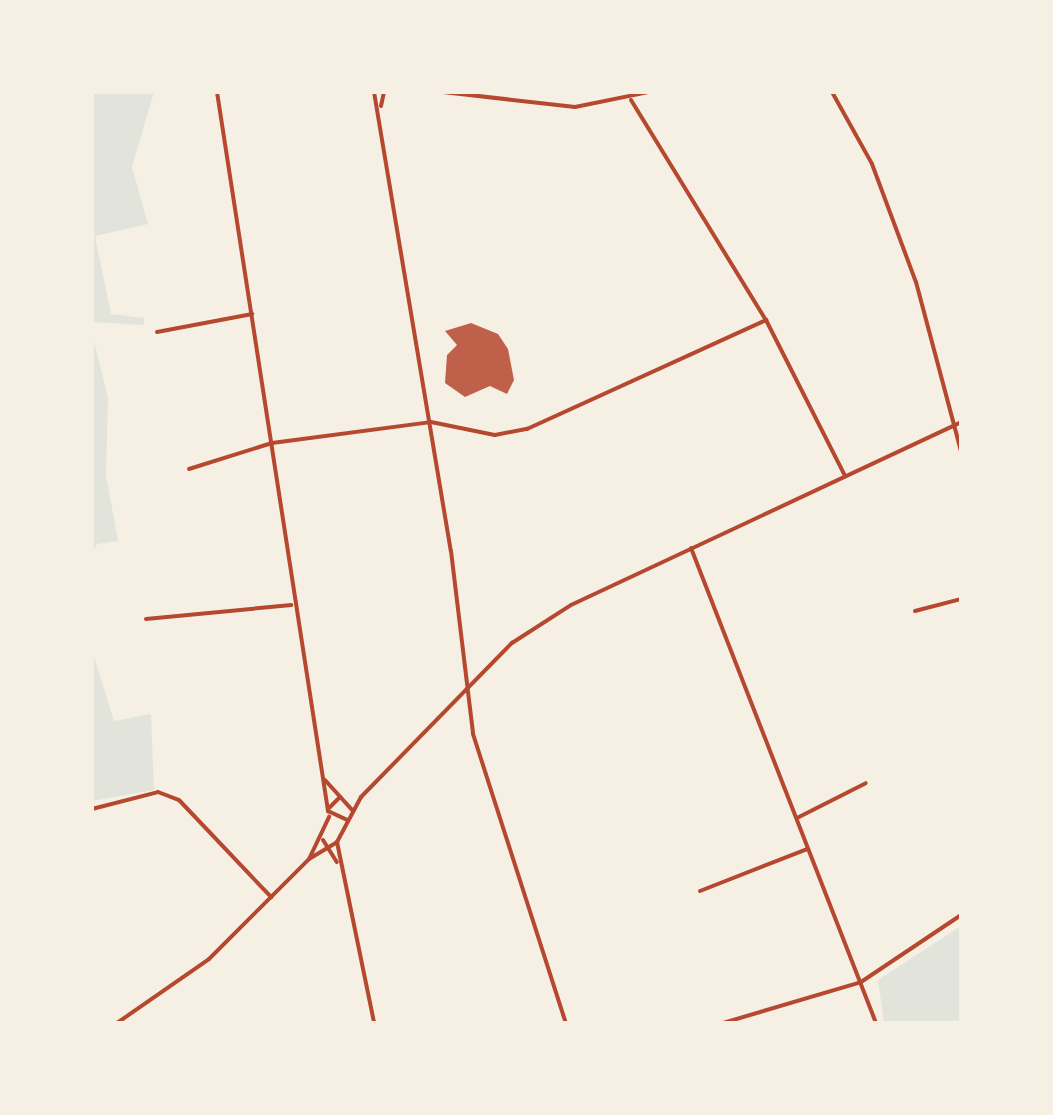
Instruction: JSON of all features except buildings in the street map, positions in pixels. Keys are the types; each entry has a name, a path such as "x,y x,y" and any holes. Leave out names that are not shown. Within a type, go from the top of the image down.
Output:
{"street":[{"path":"217,92 272,443 292,605 329,813"},
{"path":"374,92 381,109 431,422 484,782 566,1023"},
{"path":"381,109 384,92"},
{"path":"443,92 575,107 631,100 649,92"},
{"path":"832,92 872,164 916,282 961,451"},
{"path":"631,100 766,320 844,474"},
{"path":"157,332 252,314"},
{"path":"189,469 272,443 431,422 495,435 527,429 766,320"},
{"path":"309,859 330,850 353,811 469,679 571,605 844,474 961,422"},
{"path":"691,548 876,1023"},
{"path":"915,611 961,599"},
{"path":"146,619 292,605"},
{"path":"323,779 353,811"},
{"path":"796,819 866,783"},
{"path":"92,809 158,792 179,800 271,897"},
{"path":"117,1023 209,959 309,859 323,840 329,813 340,797"},
{"path":"329,813 347,820"},
{"path":"323,840 339,864"},
{"path":"337,842 339,864 374,1023"},
{"path":"700,891 807,849"},
{"path":"723,1023 861,982 961,915"}],"shaded area":[{"path":"92,92 154,92 132,167 148,224 95,236 111,314 144,318 144,325 92,322"},
{"path":"92,333 108,398 106,475 118,541 97,544 92,554"},
{"path":"92,650 114,721 151,714 154,790 92,801"},
{"path":"961,926 961,1023 884,1023 878,980"}]}
